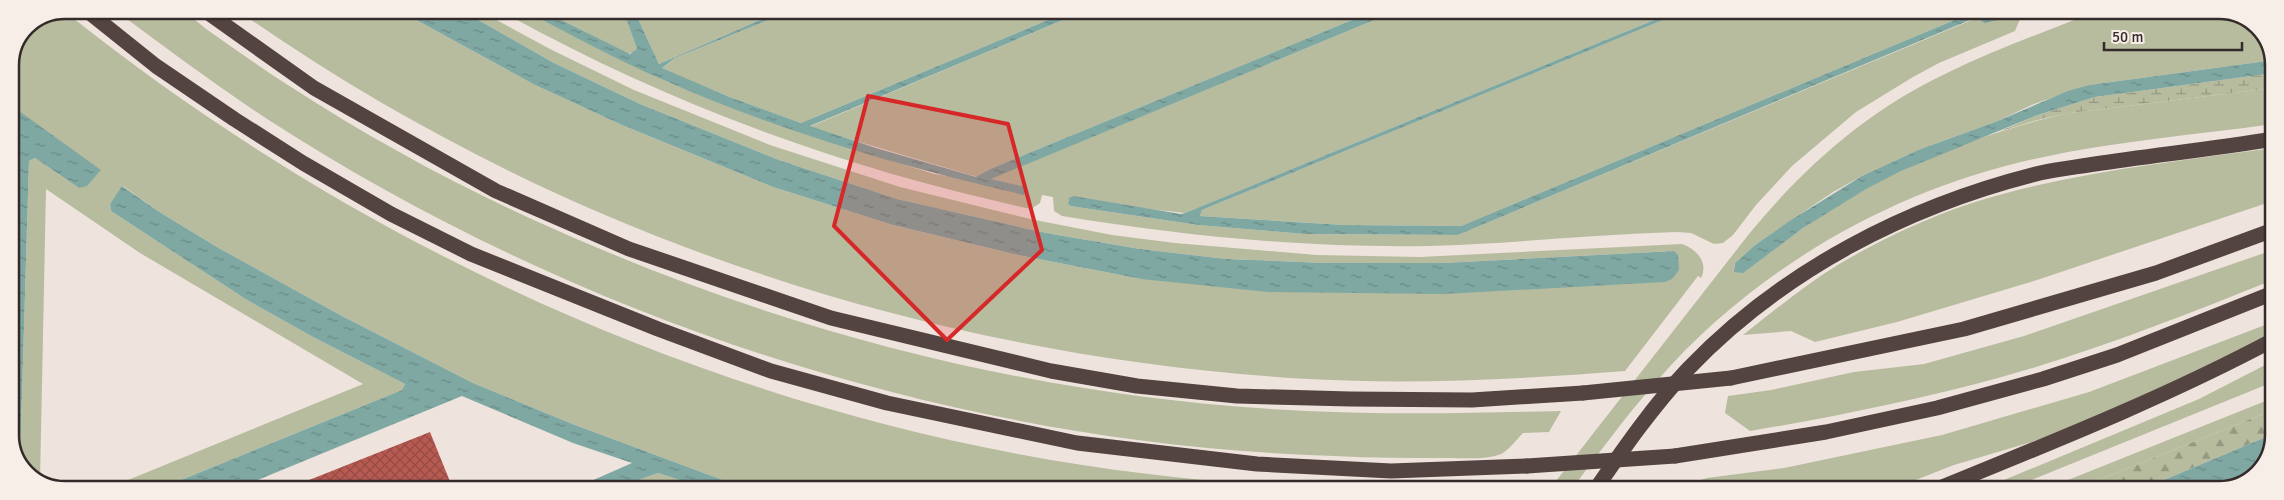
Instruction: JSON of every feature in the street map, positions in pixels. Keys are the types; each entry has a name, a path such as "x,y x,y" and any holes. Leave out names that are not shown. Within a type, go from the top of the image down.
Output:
{"highway":[{"path":"97,19 156,66 303,163 392,214 471,254 658,329 771,371 887,403 1077,443 1257,464 1391,471 1527,466 1675,456 1826,432 1937,408 2043,379 2117,355 2265,296"},
{"path":"217,19 314,88 496,191 628,249 831,318 1051,371 1164,388 1237,396 1359,400 1472,400 1583,393 1731,378 1964,329 2156,273 2265,233"},
{"path":"1601,481 1644,420 1688,369 1749,313 1842,249 1898,221 1979,190 2041,173 2145,156 2265,140"},
{"path":"1957,481 2128,411 2220,368 2265,344"}],"highlighted area":[{"path":"868,96 1008,124 1042,250 947,340 834,226"}],"green space":[{"path":"65,19 75,19 170,91 281,164 395,231 514,291 635,343 760,388 888,425 1057,461 1216,481 726,481 575,425 473,383 342,316 217,247 161,213 123,186 110,204 111,211 247,300 313,337 405,384 402,390 179,481 126,481 363,384 140,253 46,189 40,474 30,465 20,448 29,161 35,158 79,188 19,112 19,65 22,47 32,32 39,27 47,22"},
{"path":"127,19 193,19 291,87 365,133 441,175 519,213 598,248 683,282 769,312 945,361 1035,380 1125,394 1216,405 1370,413 1561,411 1549,432 1523,433 1507,450 1495,456 1475,458 1377,458 1193,446 1052,427 913,398 776,359 642,311 511,255 385,190 264,117"},
{"path":"251,19 414,19 535,85 622,125 773,187 893,225 1018,255 1141,279 1678,260 1674,251 1443,263 1326,263 1226,259 1140,249 1046,233 897,199 779,160 640,104 554,63 477,19 495,19 550,49 634,90 770,145 900,187 1030,219 1112,235 1175,243 1317,255 1420,257 1682,244 1692,249 1700,257 1703,272 1701,278 1698,276 1625,371 1467,380 1348,381 1166,366 1024,343 885,311 748,270 614,219 484,158 358,89"},
{"path":"516,19 541,19 666,81 808,135 934,174 1025,187 990,179 1377,19 1657,19 1185,213 1068,200 1070,206 1198,225 1304,234 1458,235 1974,19 2020,19 2015,31 1939,63 1856,112 1792,166 1756,205 1733,235 1723,243 1714,244 1691,233 1677,232 1459,245 1336,245 1199,235 1062,216 1054,211 1053,197 1042,195 1040,203 1031,209 962,193 825,153 691,103 626,75"},
{"path":"559,19 626,19 637,49 634,53 627,53"},
{"path":"638,19 762,19 659,64"},
{"path":"771,19 1050,19 801,123 661,69 675,58"},
{"path":"1066,19 1355,19 990,169 977,177 809,127"},
{"path":"1666,19 1957,19 1461,226 1344,225 1200,216 1202,210"},
{"path":"2077,19 2219,19 2237,22 2249,30 2262,47 2265,61 2089,85 2034,104 1995,122 1918,150 1862,176 1833,192 1755,245 1735,263 1734,268 1759,259 1818,217 1863,190 1920,162 2011,128 2070,113 2265,89 2265,125 2127,143 2039,158 1985,172 1931,190 1879,213 1830,239 1782,270 1737,304 1695,341 1656,382 1623,421 1578,481 1556,481 1749,234 1770,209 1815,163 1839,142 1890,104 1965,64"},
{"path":"2265,74 2265,89 2070,113 2041,119 1998,132 2035,116 2095,97"},
{"path":"2265,149 2265,204 2037,280 1897,322 1815,342 1791,331 1743,335 1803,288 1841,263 1938,215 2009,192 2046,183 2159,163"},
{"path":"2265,253 2265,283 2137,333 2033,368 1906,401 1750,431 1725,413 1728,396 1771,390 1854,372 1924,364 2024,336"},
{"path":"2265,325 2265,337 2217,363 2055,435 1954,465 1913,481 1697,481 1707,478 1784,468 1942,435 2089,392"},
{"path":"2265,365 2265,385 2029,481 2002,481 2199,399"},
{"path":"2265,401 2265,413 2096,481 2066,481"},
{"path":"2265,413 2265,437 2161,481 2096,481"},
{"path":"658,473 682,481 636,481"}],"water":[{"path":"414,19 477,19 554,63 640,104 779,160 897,199 1046,233 1140,249 1226,259 1326,263 1443,263 1674,251 1678,255 1679,270 1672,279 1665,282 1444,294 1268,292 1141,279 1018,255 893,225 773,187 622,125 535,85"},
{"path":"540,19 559,19 630,54 637,49 626,19 638,19 659,64 762,19 771,19 675,58 662,68 727,96 801,123 1050,19 1066,19 810,126 876,148 976,177 990,169 1355,19 1377,19 991,179 1026,187 1027,192 1024,195 933,173 842,147 798,132 709,99 594,47"},
{"path":"1657,19 1666,19 1202,210 1200,216 1344,225 1461,226 1957,19 1975,19 1458,235 1304,234 1198,225 1070,206 1068,203 1069,198 1073,196 1181,214"},
{"path":"1975,19 1998,19 1984,23"},
{"path":"2265,61 2265,74 2095,97 2035,116 1901,171 1866,189 1803,228 1743,273 1734,272 1735,263 1755,245 1791,220 1862,176 1918,150 1995,122 2068,91 2089,85"},
{"path":"19,111 101,170 87,186 79,188 35,158 29,161 20,448"},
{"path":"122,186 161,213 217,247 342,316 473,383 575,425 726,481 682,481 658,473 636,481 591,481 632,463 573,443 462,396 255,481 179,481 402,390 405,384 313,337 247,300 111,211 110,204"},
{"path":"2265,437 2263,450 2259,458 2249,470 2237,478 2219,481 2161,481"}],"building":[{"path":"430,432 450,481 307,481"}]}
